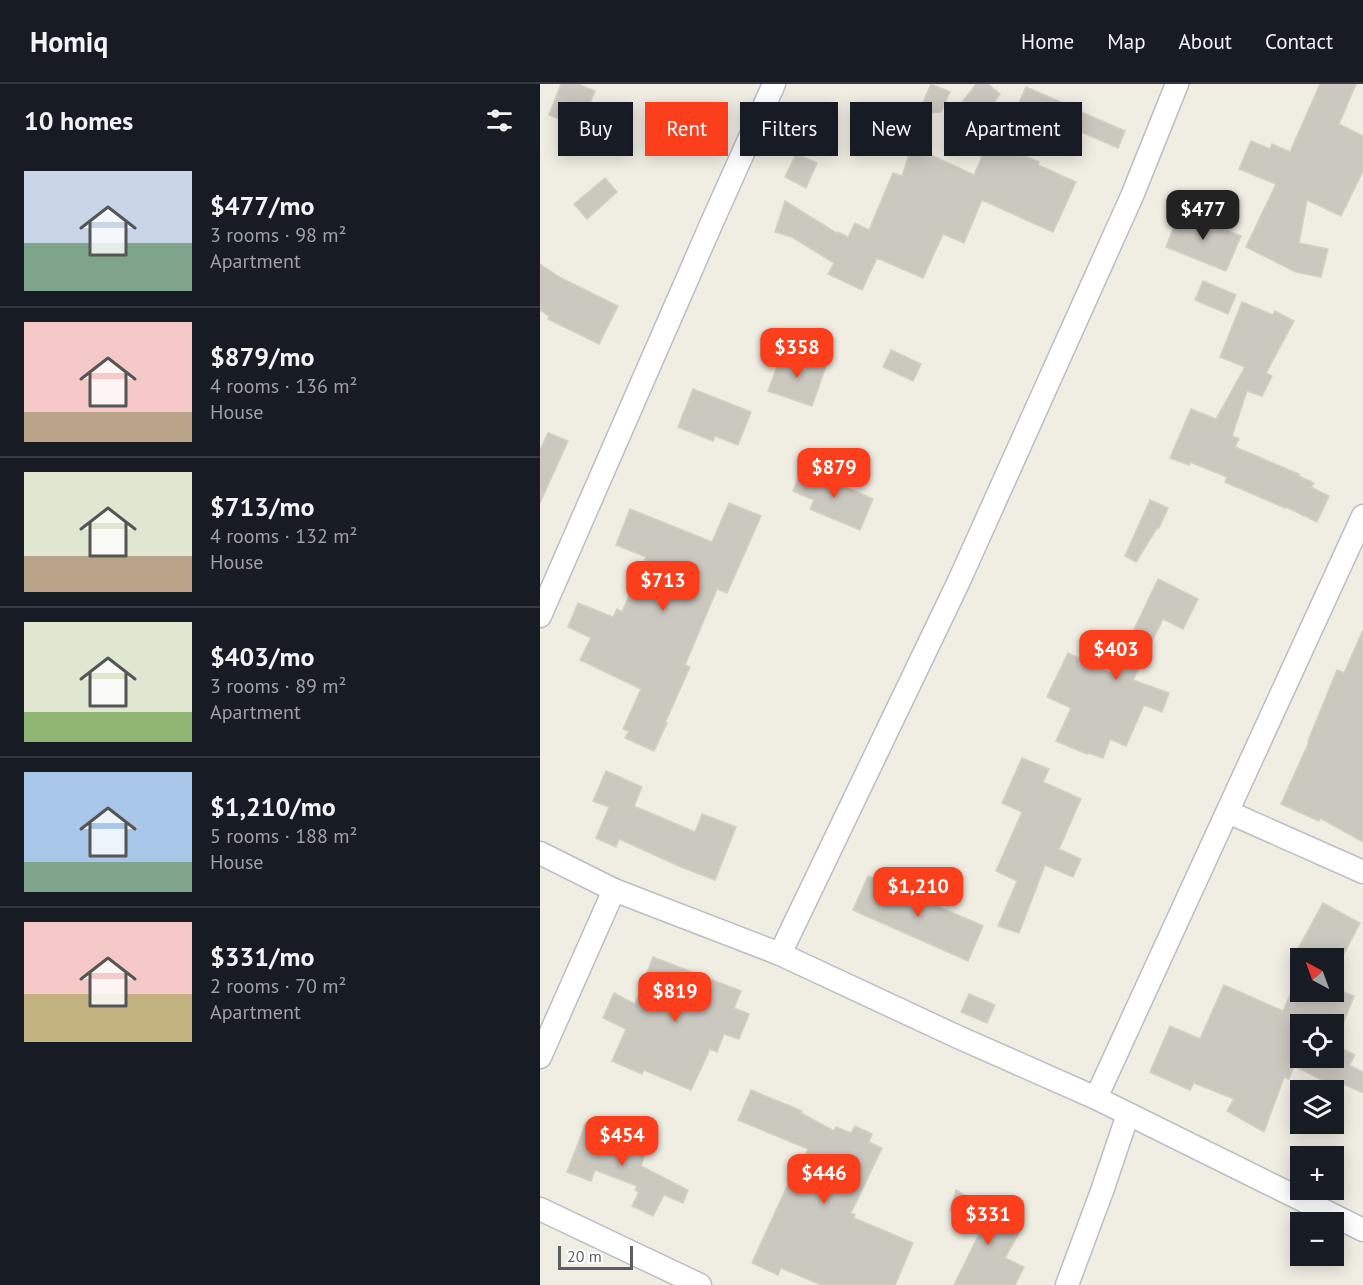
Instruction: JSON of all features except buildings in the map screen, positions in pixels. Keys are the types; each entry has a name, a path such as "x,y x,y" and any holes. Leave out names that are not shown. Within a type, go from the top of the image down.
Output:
{"street":[{"path":"540,616 774,84"},
{"path":"780,954 959,581 1132,196 1177,84"},
{"path":"1096,1098 1361,526"},
{"path":"1228,812 1363,872"},
{"path":"540,853 614,890 780,954 1096,1098 1363,1230"},
{"path":"540,1057 614,890"},
{"path":"1067,1285 1128,1114"},
{"path":"540,1209 700,1285"}]}
